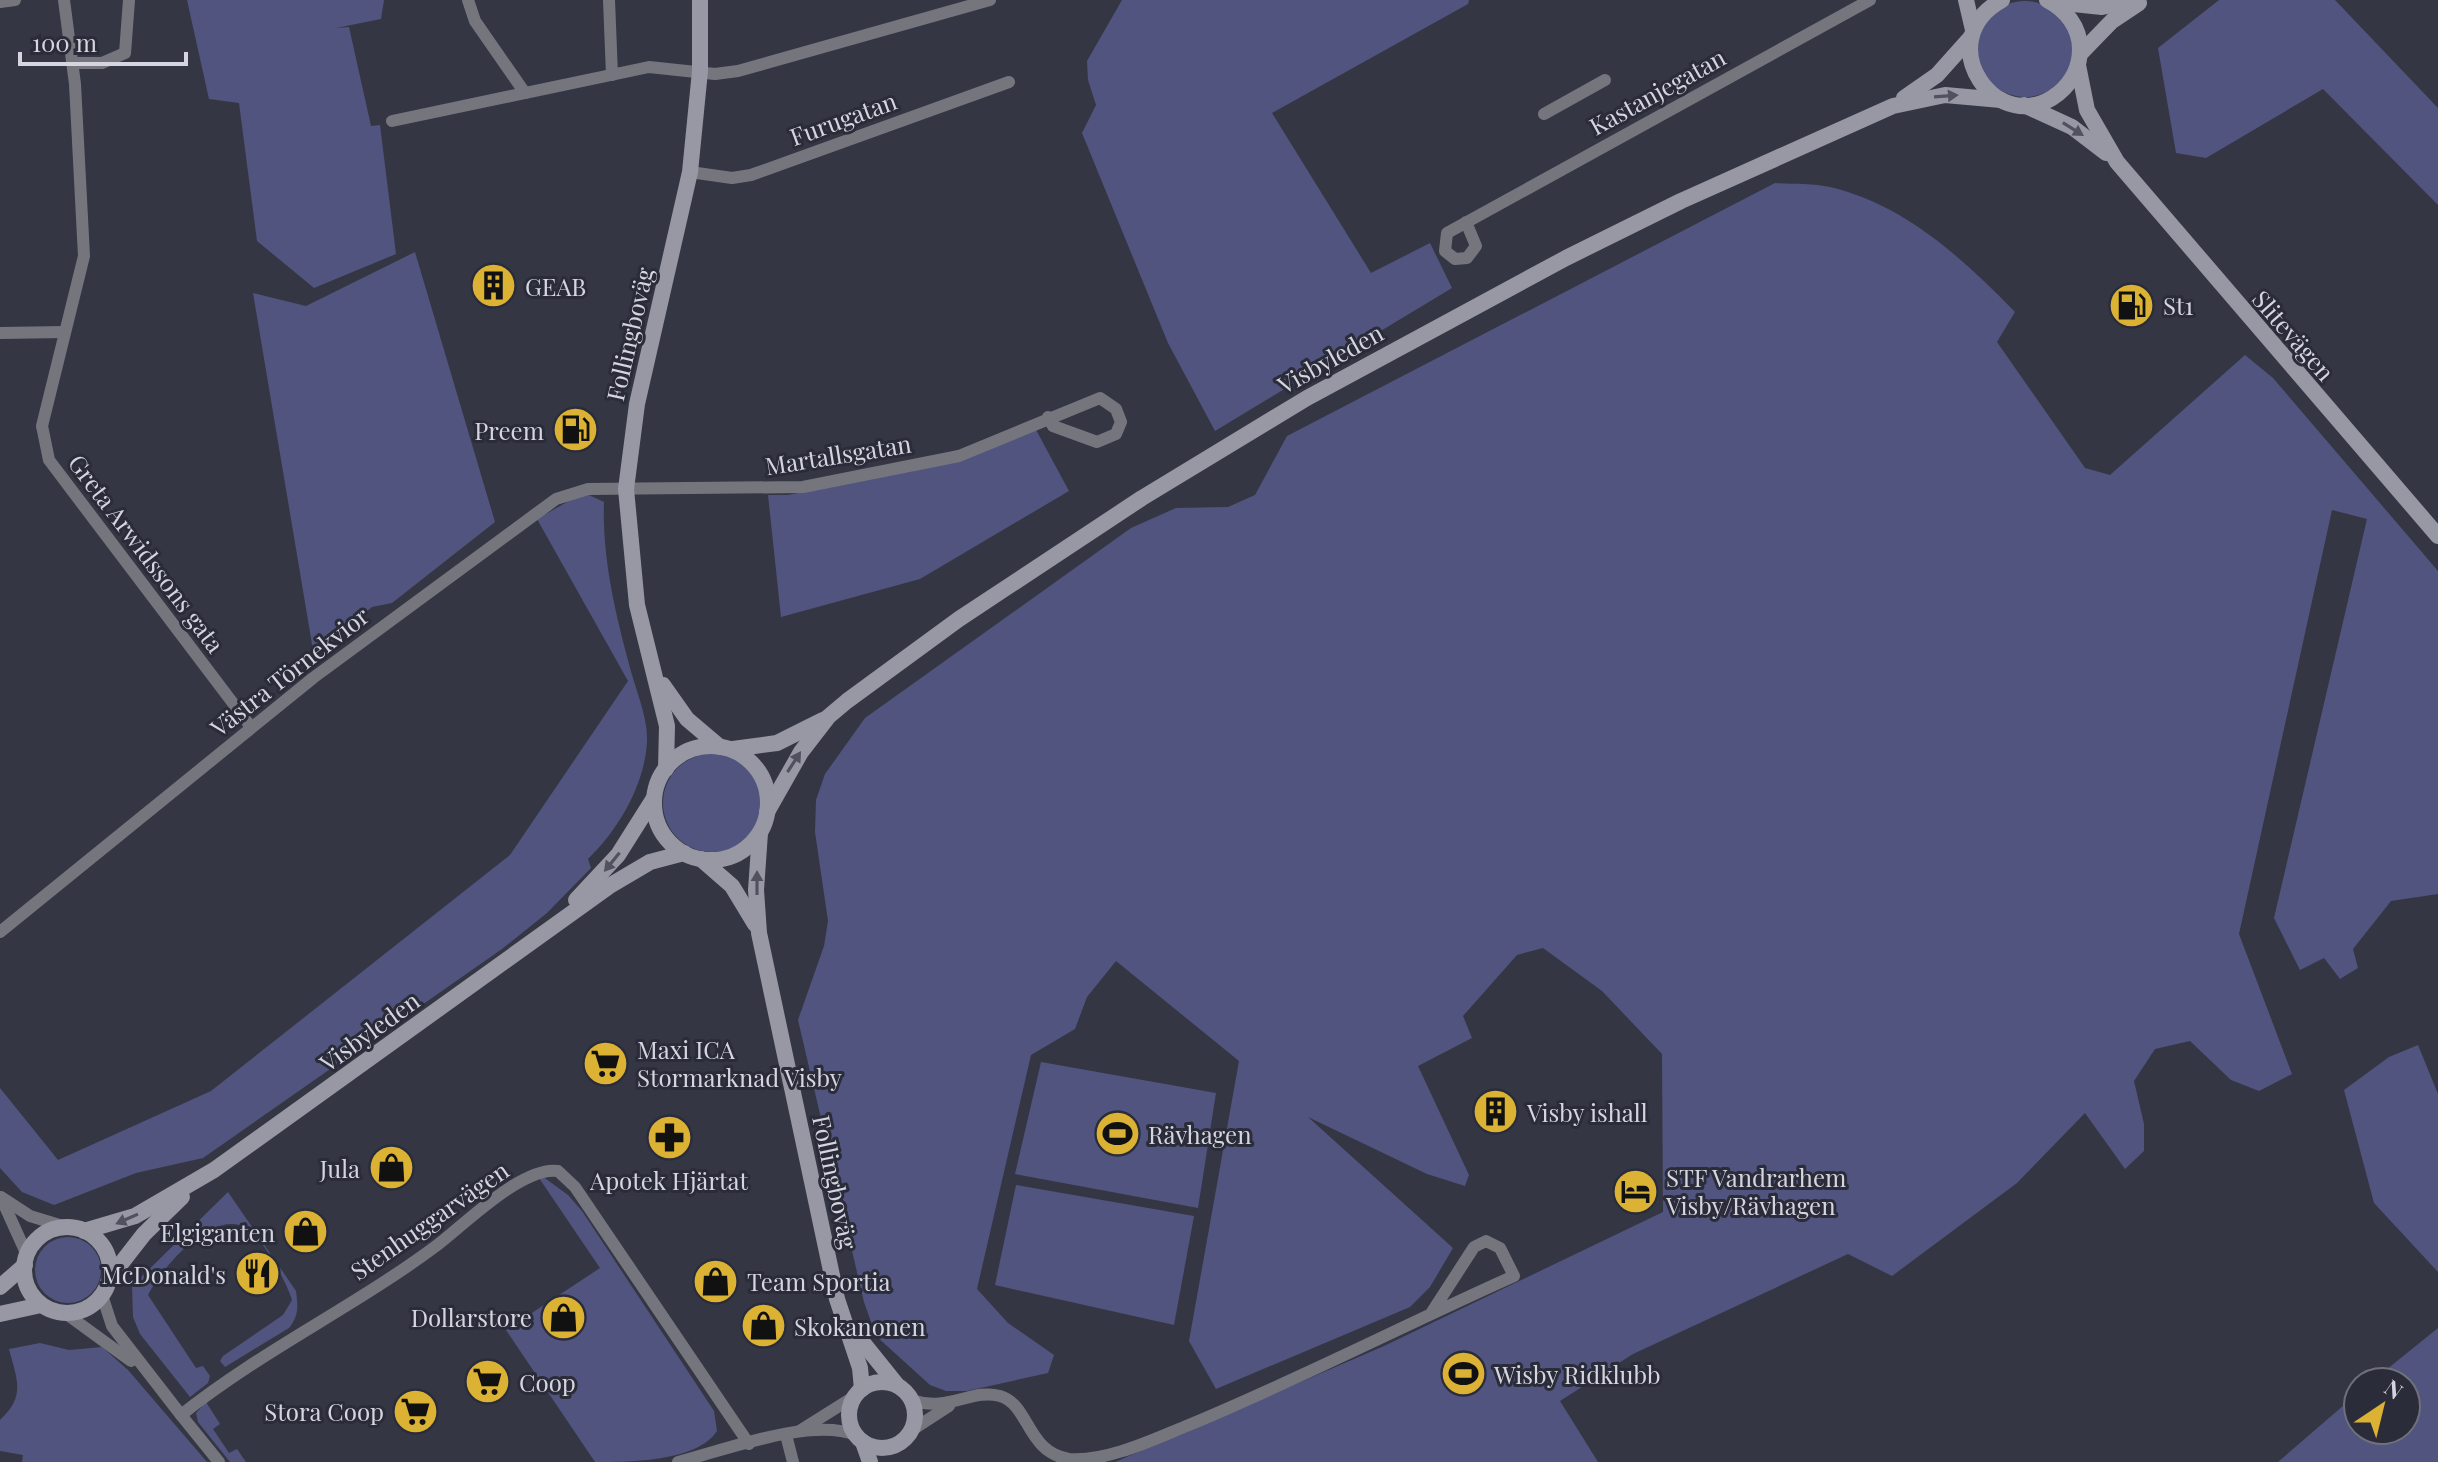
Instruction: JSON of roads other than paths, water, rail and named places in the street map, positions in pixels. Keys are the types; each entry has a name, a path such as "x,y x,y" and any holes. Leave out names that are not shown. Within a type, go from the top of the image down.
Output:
{"main road":[{"name":"Follingboväg","path":"666,769 667,726 633,581 626,489 637,404 690,172 700,71 700,0"},
{"path":"1966,0 1972,34 1970,55 1975,73 1986,89 2001,100"},
{"name":"Visbyleden","path":"725,748 777,743 828,717 959,619 1142,498 1307,398 1566,258 1681,201 1893,106 1937,75 1972,34 1983,15 2002,0"},
{"path":"2048,0 2102,7 2136,0"},
{"name":"Slitevägen","path":"2048,0 2064,11 2074,26 2087,110 2117,162 2437,532"},
{"path":"2024,105 2042,102 2058,94 2070,82 2079,60 2112,21 2144,0"},
{"name":"Visbyleden","path":"1893,106 1945,95 2024,105"},
{"name":"Slitevägen","path":"2024,105 2072,127 2117,162"},
{"name":"Follingboväg","path":"657,677 687,719 725,748"},
{"name":"Visbyleden","path":"767,812 792,765 828,717"},
{"path":"725,748 750,761 760,774 768,796 767,812 760,833 738,853 716,860 701,859 684,853 661,829 655,796 666,769 687,752 725,748"},
{"name":"Visbyleden","path":"550,926 618,855 655,796"},
{"name":"Follingboväg","path":"760,833 756,890 759,933 837,1299 860,1368 858,1392"},
{"name":"Visbyleden","path":"84,1231 135,1216 214,1170 388,1047 550,926 630,872 650,862 684,853"},
{"name":"Follingboväg","path":"701,859 742,898 759,933"},
{"name":"Visbyleden","path":"109,1279 144,1234 214,1170"},
{"path":"0,1287 26,1260 42,1235 66,1227 84,1231 104,1248 110,1266 109,1279 102,1295 86,1309 65,1313 41,1305 0,1314"},
{"path":"26,1260 29,1290 41,1305"},
{"name":"Follingboväg","path":"837,1299 859,1340 897,1385"},
{"path":"870,1462 849,1413 858,1392 881,1382 897,1385 911,1400 915,1417 896,1462"},
{"path":"859,1439 880,1448 907,1436"}],"street":[{"path":"0,2 15,0"},
{"name":"Greta Arwidssons gata","path":"64,0 72,63 84,256 42,426 49,460 251,727"},
{"path":"72,63 102,63 125,53 129,0"},
{"path":"468,0 475,21 525,93"},
{"path":"609,0 612,75"},
{"path":"392,121 649,67 738,71 990,0"},
{"name":"Kastanjegatan","path":"1466,222 1870,0"},
{"path":"1544,114 1605,80"},
{"name":"Furugatan","path":"690,172 732,178 751,175 1009,82"},
{"path":"0,333 65,332"},
{"name":"Martallsgatan","path":"626,489 803,487 959,456 1048,417 1100,398 1116,409 1121,422 1116,434 1097,442 1053,426 1048,417"},
{"name":"Västra Törnekvior","path":"0,932 251,727 548,503 580,490 626,489"},
{"name":"Stenhuggarvägen","path":"181,1415 221,1383 435,1246 479,1210 539,1172 548,1170 558,1171 575,1187 749,1444"},
{"path":"0,1196 30,1216 66,1227"},
{"path":"0,1196 26,1260"},
{"path":"911,1400 934,1406 984,1395 1000,1396 1014,1406 1032,1437 1046,1450 1062,1458 1087,1461 1135,1447 1229,1409 1514,1276 1500,1248 1486,1241 1474,1247 1432,1312"},
{"path":"102,1295 108,1319 142,1370 219,1462"},
{"path":"65,1313 142,1370"},
{"path":"792,1434 858,1392"},
{"path":"907,1436 952,1404"},
{"path":"678,1462 792,1434 840,1430 859,1439"},
{"path":"792,1434 793,1462"}],"place":[{"name":"GEAB","path":"494,286"},
{"name":"St1","path":"2132,305"},
{"name":"Preem","path":"575,430"},
{"name":"Maxi ICA Stormarknad Visby","path":"606,1063"},
{"name":"Visby ishall","path":"1496,1112"},
{"name":"Rävhagen","path":"1117,1134"},
{"name":"Apotek Hjärtat","path":"669,1138"},
{"name":"Jula","path":"391,1168"},
{"name":"STF Vandrarhem Visby/Rävhagen","path":"1635,1191"},
{"name":"Elgiganten","path":"306,1232"},
{"name":"McDonald's","path":"257,1274"},
{"name":"Team Sportia","path":"716,1281"},
{"name":"Dollarstore","path":"563,1317"},
{"name":"Skokanonen","path":"763,1326"},
{"name":"Wisby Ridklubb","path":"1463,1374"},
{"name":"Coop","path":"488,1382"},
{"name":"Stora Coop","path":"415,1411"}]}
